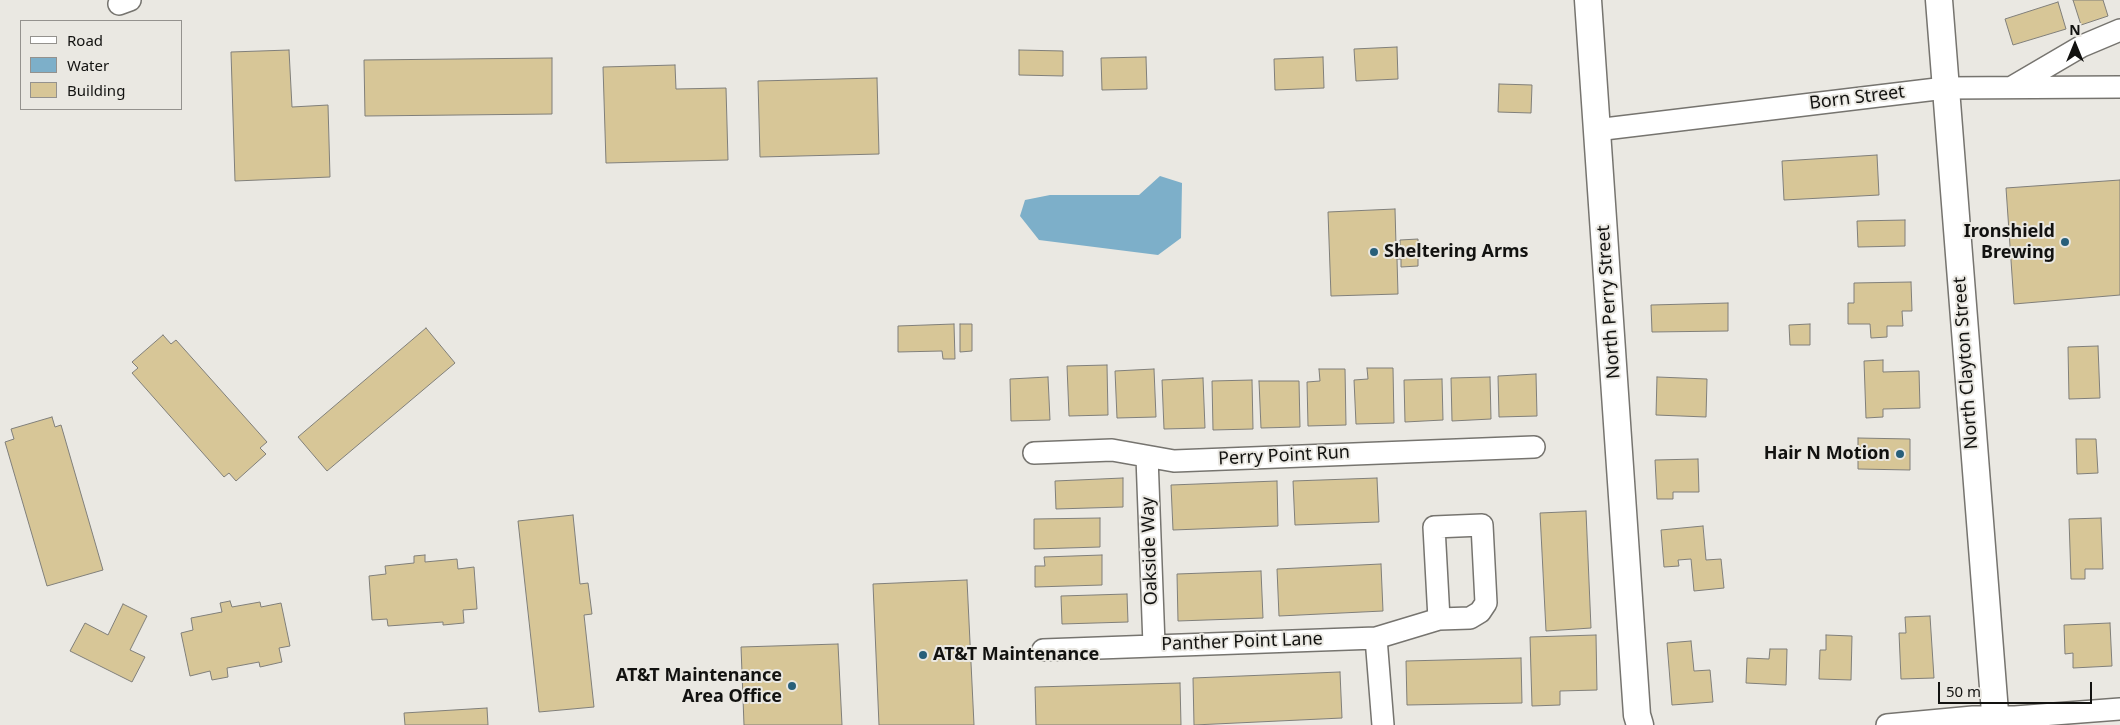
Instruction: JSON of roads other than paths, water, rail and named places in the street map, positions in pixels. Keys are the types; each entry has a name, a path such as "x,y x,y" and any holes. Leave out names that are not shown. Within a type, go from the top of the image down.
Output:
{"street":[{"name":"North Perry Street","path":"1588,0 1637,715 1640,725"},
{"name":"North Clayton Street","path":"1939,0 1995,721"},
{"path":"2012,88 2082,46 2120,30"},
{"name":"Born Street","path":"1596,130 1945,88 2120,87"},
{"name":"Perry Point Run","path":"1034,453 1112,450 1174,461 1534,447"},
{"name":"Oakside Way","path":"1147,457 1154,645"},
{"name":"Panther Point Lane","path":"1043,650 1376,638 1439,619 1470,618 1480,612 1486,603 1482,525 1434,527 1439,619"},
{"path":"1376,638 1382,725"},
{"path":"1887,725 1995,721 2120,709"}],"water":[{"path":"1160,176 1182,183 1181,238 1158,255 1039,240 1020,216 1025,200 1050,195 1139,195"}],"place":[{"name":"Ironshield Brewing","path":"2065,242"},
{"name":"Sheltering Arms","path":"1374,252"},
{"name":"Hair N Motion","path":"1900,454"},
{"name":"AT&T Maintenance","path":"923,655"},
{"name":"AT&T Maintenance Area Office","path":"792,686"}]}
